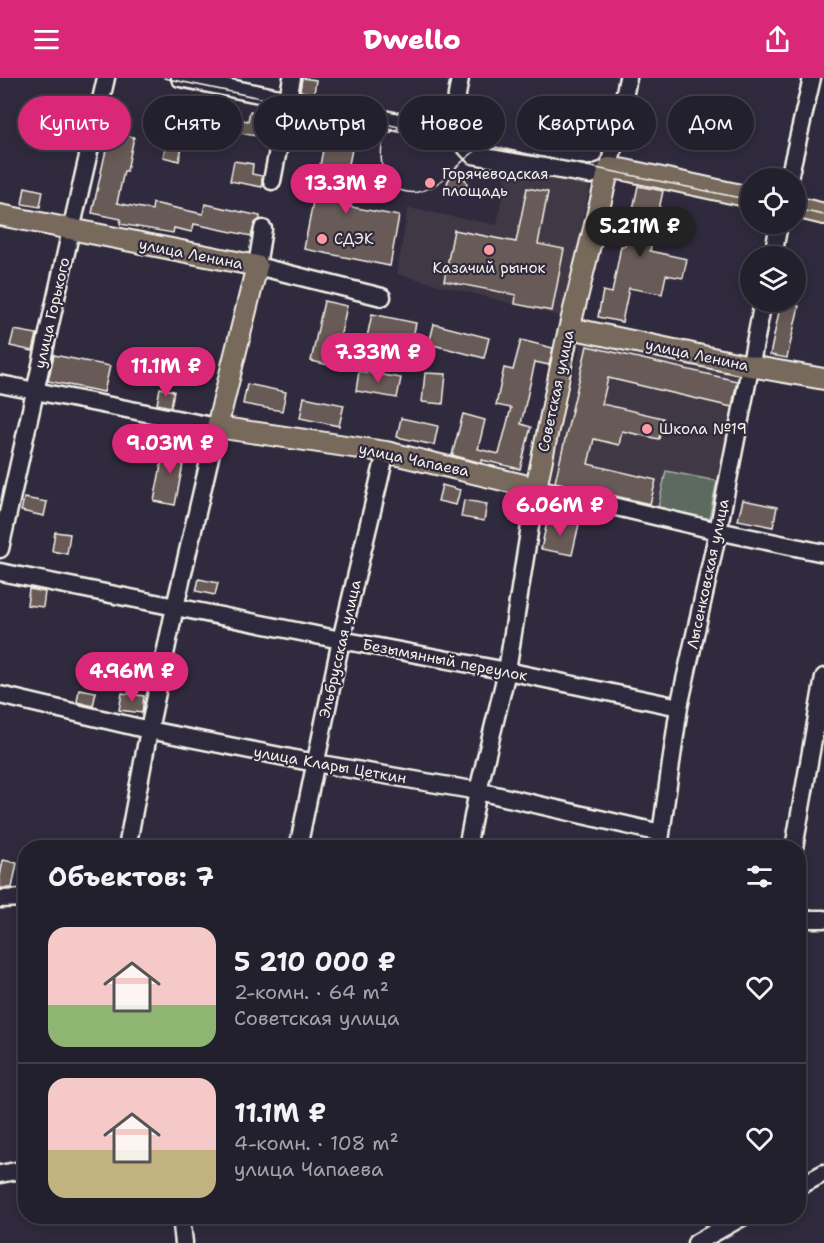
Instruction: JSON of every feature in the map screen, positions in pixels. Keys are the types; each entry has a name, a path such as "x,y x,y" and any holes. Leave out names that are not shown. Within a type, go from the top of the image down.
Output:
{"main road":[{"path":"609,168 740,195"},
{"name":"Советская улица","path":"536,488 566,342 609,168"},
{"path":"806,210 824,214"},
{"name":"улица Ленина","path":"0,215 256,266"},
{"path":"217,427 256,266"},
{"name":"улица Ленина","path":"570,328 750,366 824,379"},
{"name":"улица Чапаева","path":"217,427 386,452 536,488"}],"street":[{"name":"улица Горького","path":"0,549 106,78"},
{"path":"180,78 269,96"},
{"path":"290,96 292,78"},
{"path":"457,96 460,78"},
{"name":"Советская улица","path":"609,168 628,78"},
{"path":"791,168 812,78"},
{"path":"272,181 279,150"},
{"path":"468,150 473,155 590,175 609,168"},
{"path":"256,266 262,229"},
{"name":"улица Ленина","path":"256,266 382,297"},
{"name":"Лысенковская улица","path":"660,840 679,707 718,531 761,312"},
{"name":"улица Чапаева","path":"0,384 217,427"},
{"path":"128,840 175,607 217,427"},
{"name":"Эльбрусская улица","path":"300,840 341,640 386,452"},
{"name":"Советская улица","path":"468,840 507,671 536,488"},
{"name":"улица Чапаева","path":"536,488 824,554"},
{"name":"Безымянный переулок","path":"0,572 679,707"},
{"path":"795,840 824,677"},
{"name":"улица Клары Цеткин","path":"0,695 149,730 315,763 478,791 660,840"},
{"path":"0,899 18,898"},
{"path":"806,919 824,919"},
{"path":"0,1174 18,1171"},
{"path":"806,1183 823,1175"},
{"path":"182,1224 184,1243"},
{"path":"696,1243 730,1224"}],"shaded area":[{"name":"Казачий рынок","path":"507,168 590,185 563,317 397,274 408,208 497,225"},
{"name":"Школа №19","path":"581,342 743,371 715,528 547,488"}],"green space":[{"path":"666,471 717,481 709,519 658,508"}],"building":[{"path":"302,78 316,80 314,94 300,91"},
{"path":"250,111 254,112 254,136 242,133 242,120 248,121"},
{"path":"131,136 134,137 127,171 124,171 117,203 152,210 153,203 203,214 205,204 260,216 260,219 255,223 251,236 194,224 192,232 174,228 173,233 120,224 121,219 92,213 106,150 131,150"},
{"path":"165,150 181,150 179,161 163,157"},
{"path":"323,150 352,150 341,205 399,216 390,266 304,249"},
{"path":"234,161 253,164 252,174 262,176 262,187 230,181"},
{"path":"457,175 464,178 467,185 464,192 457,195 450,192 447,185 450,178"},
{"path":"638,186 663,191 650,251 687,259 683,278 666,275 662,294 629,288 622,322 598,317 603,291 612,293 621,246 625,246"},
{"path":"25,187 43,191 40,207 22,204"},
{"path":"527,188 548,192 538,244 564,249 552,311 515,304 516,295 444,281 454,230 516,242"},
{"path":"324,301 347,306 334,366 311,361"},
{"path":"779,312 798,312 787,358 770,355"},
{"path":"372,314 416,323 411,347 367,337"},
{"path":"434,324 489,338 484,358 429,344"},
{"path":"14,330 37,334 33,351 10,346"},
{"path":"521,340 553,348 549,365 535,362 521,424 531,427 520,469 452,455 463,414 485,420 478,449 499,454 511,408 496,405 504,368 513,370"},
{"path":"587,346 737,381 732,407 608,378 602,404 663,418 659,439 622,431 619,445 594,439 588,464 656,480 650,504 555,482"},
{"path":"54,355 110,366 104,392 48,381"},
{"path":"359,371 401,378 397,398 356,391"},
{"path":"425,373 446,374 443,404 422,402"},
{"path":"247,384 286,392 282,411 243,404"},
{"path":"160,388 174,391 171,407 157,404"},
{"path":"304,397 344,405 339,426 300,418"},
{"path":"401,418 438,426 434,445 397,437"},
{"path":"165,445 186,449 175,505 154,501"},
{"path":"442,485 460,490 456,505 438,501"},
{"path":"24,498 47,502 44,516 21,511"},
{"path":"464,500 487,504 484,521 461,517"},
{"path":"743,500 777,507 773,527 738,520"},
{"path":"555,519 579,524 572,555 541,549 547,522"},
{"path":"55,532 70,534 67,554 52,551"},
{"path":"199,579 218,583 215,595 196,591"},
{"path":"29,589 45,592 43,607 27,605"},
{"path":"79,689 96,692 93,706 77,702"},
{"path":"122,693 144,696 142,713 119,710"},
{"path":"3,860 17,863 12,888 0,888"}],"tram line":[{"path":"164,78 740,198"},
{"path":"399,128 385,138 381,158 385,178 394,187 406,192 418,192 437,184 476,150"},
{"path":"806,211 824,215"}],"place":[{"name":"Горячеводская площадь","path":"430,183"},
{"name":"СДЭК","path":"322,239"},
{"name":"Казачий рынок","path":"489,250"},
{"name":"Школа №19","path":"647,429"}]}
